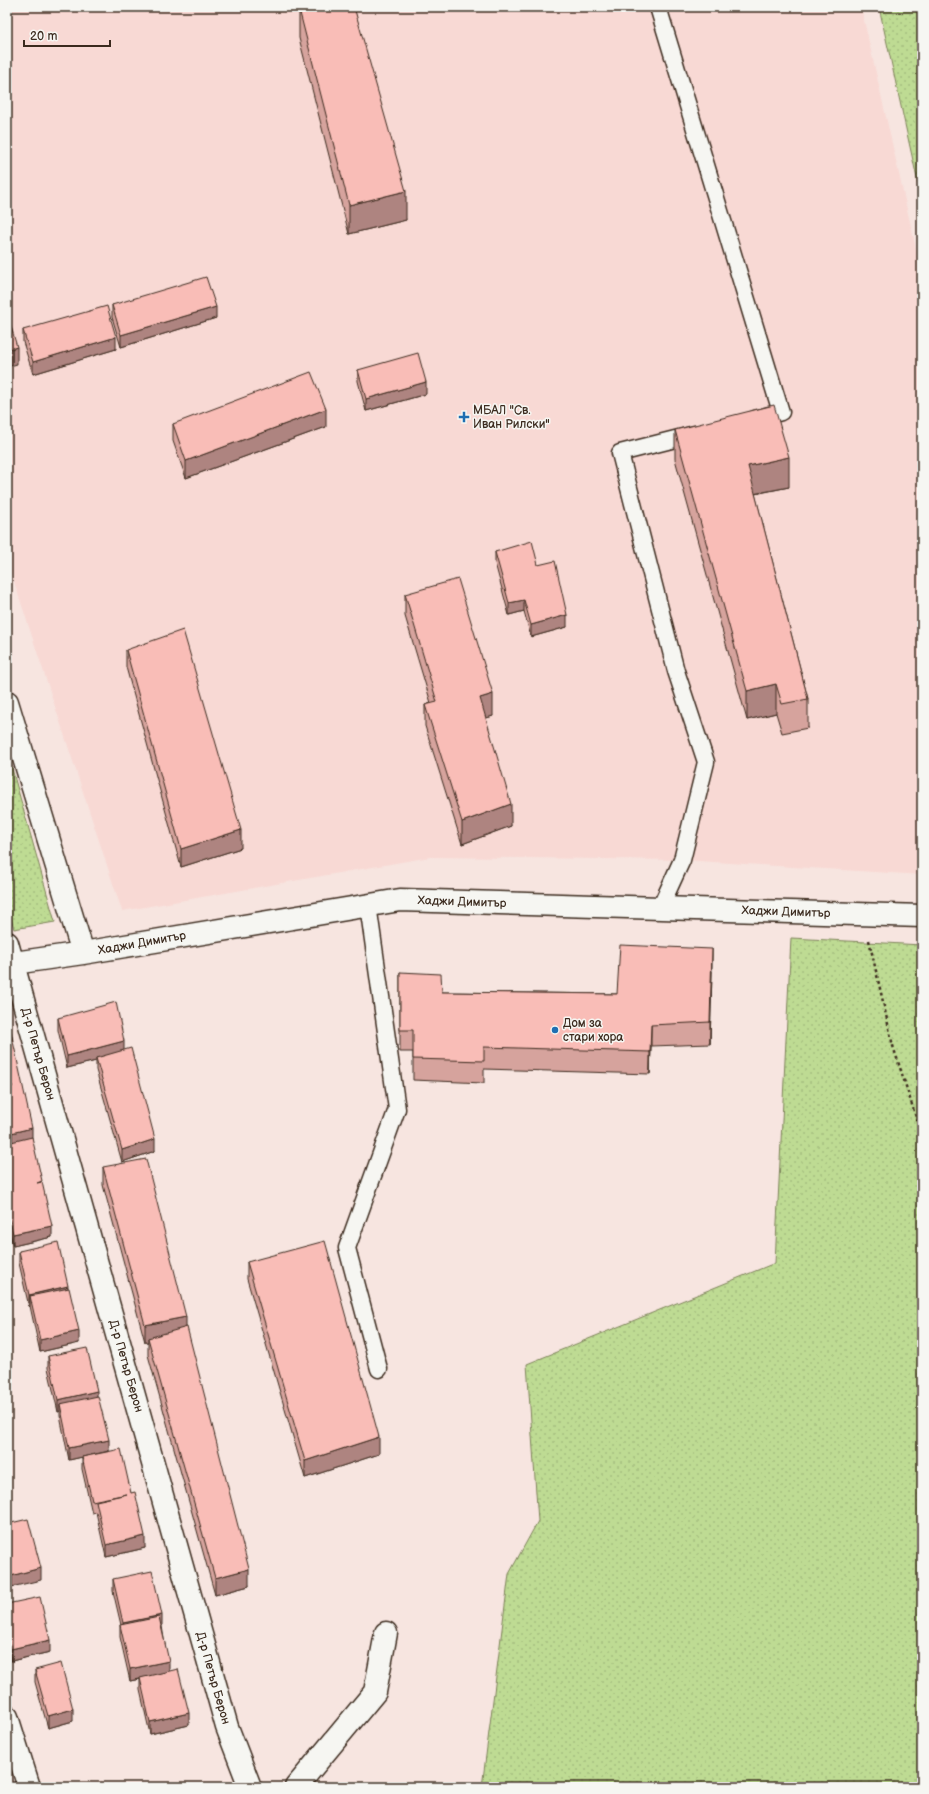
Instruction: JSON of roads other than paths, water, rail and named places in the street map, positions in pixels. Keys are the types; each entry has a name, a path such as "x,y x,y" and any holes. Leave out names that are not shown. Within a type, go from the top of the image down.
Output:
{"street":[{"path":"7,702 83,953"},
{"name":"Хаджи Димитър","path":"9,956 83,953 400,900 922,916"},
{"name":"Д-р Петър Берон","path":"9,956 227,1727 250,1787"},
{"path":"296,1787 375,1692 386,1634"},
{"path":"7,1717 29,1787"}],"lane":[{"path":"658,7 781,412 743,422"},
{"path":"660,908 682,860 706,762 676,671 620,453 712,430"},
{"path":"368,905 398,1109 346,1248 379,1369"}],"place":[{"name":"МБАЛ \"Св. Иван Рилски\"","path":"464,417"},
{"name":"Дом за стари хора","path":"555,1030"}]}
